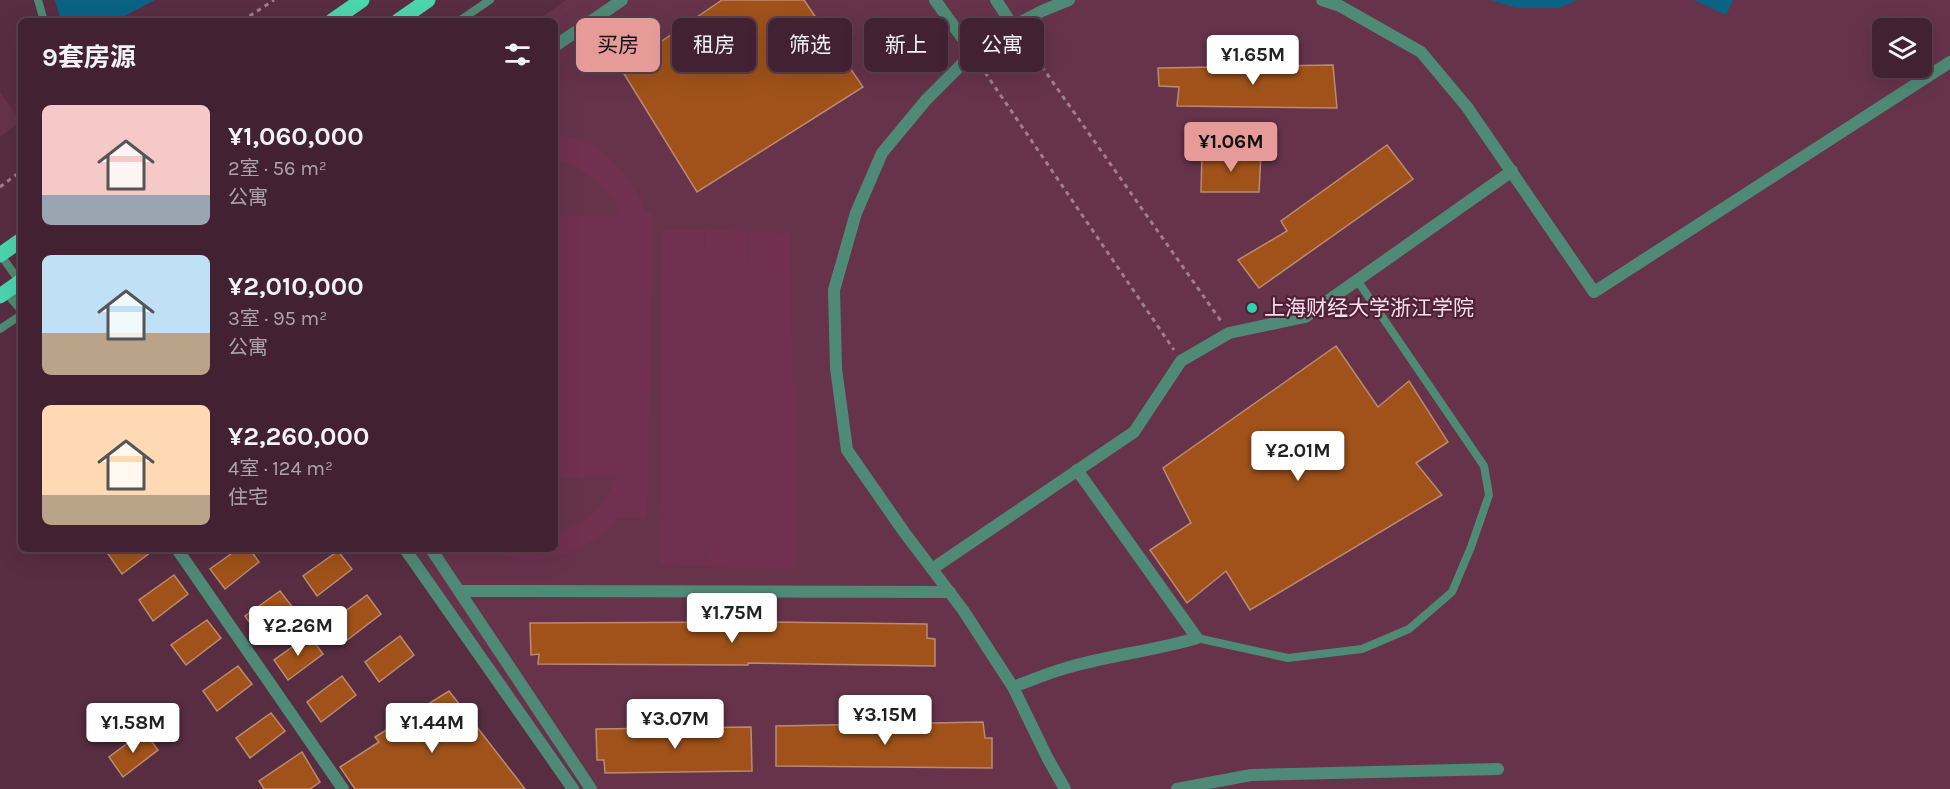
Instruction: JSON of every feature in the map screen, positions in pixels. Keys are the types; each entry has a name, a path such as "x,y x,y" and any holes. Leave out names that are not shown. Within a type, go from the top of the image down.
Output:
{"main road":[{"path":"336,18 362,0"},
{"path":"403,18 428,0"},
{"path":"0,254 18,242"}],"street":[{"path":"558,44 622,0"},
{"path":"935,0 960,35"},
{"path":"996,0 1008,18"},
{"path":"1028,18 1069,0"},
{"path":"1322,0 1340,6 1421,52 1467,107 1594,292 1950,62"},
{"path":"960,66 926,100 882,153 856,213 834,290 836,368 847,450 950,592 1013,687 1065,789"},
{"path":"932,570 1134,432 1181,361 1228,333 1305,317 1512,171"},
{"path":"1013,687 1065,668 1197,638 1077,470"},
{"path":"179,552 343,789"},
{"path":"407,552 573,789"},
{"path":"433,552 591,789"},
{"path":"460,591 950,592"},
{"path":"1177,789 1251,776 1498,769"}],"lane":[{"path":"38,0 43,18"},
{"path":"463,18 490,0"},
{"path":"0,254 12,288"},
{"path":"1197,638 1288,658 1362,649 1409,629 1452,592 1471,546 1488,495 1484,466 1357,280"},
{"path":"0,329 18,317"}],"path":[{"path":"247,18 274,0"},
{"path":"1044,70 1228,333"},
{"path":"986,72 1181,361"},
{"path":"0,187 18,173"}],"shaded area":[{"name":"上海财经大学浙江学院","path":"566,0 1950,0 1950,789 579,789 415,552 558,552 558,18 540,18"},
{"path":"0,92 18,117 18,123 0,137"},
{"path":"558,135 586,142 611,160 632,185 646,213 653,213 647,519 618,518 594,541 577,549 541,559 523,559 497,552 558,552 558,530 586,520 594,514 615,477 558,478 558,216 621,216 612,198 594,179 578,168 558,161"},
{"path":"663,229 704,230 705,251 706,230 747,231 748,277 749,232 790,233 792,384 796,384 796,568 706,567 706,475 705,566 660,565"}],"water":[{"path":"55,0 155,0 121,18 60,18"},
{"path":"1490,0 1578,0 1559,8 1518,8"},
{"path":"1694,0 1733,0 1726,15"}],"building":[{"path":"722,0 804,0 816,18 768,18 768,72 852,71 863,87 697,192 623,72 660,72 660,42 672,34 672,72 756,72 756,18 696,18"},
{"path":"1333,65 1337,108 1177,106 1179,87 1159,86 1158,68"},
{"path":"1387,145 1413,179 1259,288 1238,260 1287,231 1281,221"},
{"path":"1261,153 1259,192 1201,192 1202,154"},
{"path":"1336,346 1378,407 1409,381 1448,442 1416,463 1442,495 1250,610 1226,571 1187,603 1150,550 1191,523 1163,468"},
{"path":"111,552 151,552 122,574 108,554"},
{"path":"234,552 252,552 259,562 225,589 210,569"},
{"path":"337,552 352,569 317,596 303,576"},
{"path":"174,575 188,594 153,621 139,600"},
{"path":"280,591 294,609 259,636 245,616"},
{"path":"367,595 381,614 346,641 332,621"},
{"path":"207,620 221,638 186,665 171,645"},
{"path":"530,623 927,624 927,638 935,639 935,666 748,663 748,665 538,664 539,654 531,655"},
{"path":"309,635 323,654 288,680 274,660"},
{"path":"400,636 414,655 379,682 365,662"},
{"path":"238,666 252,684 217,711 203,691"},
{"path":"342,676 356,695 321,722 307,702"},
{"path":"449,691 525,789 355,789 340,767 379,742 375,737"},
{"path":"271,713 285,731 250,758 236,738"},
{"path":"983,722 985,738 992,738 992,768 776,766 776,726"},
{"path":"751,727 752,771 605,773 604,760 597,760 596,729"},
{"path":"144,731 158,750 123,777 109,757"},
{"path":"302,752 320,782 310,789 264,789 259,781"}],"place":[{"name":"上海财经大学浙江学院","path":"1252,308"}]}
